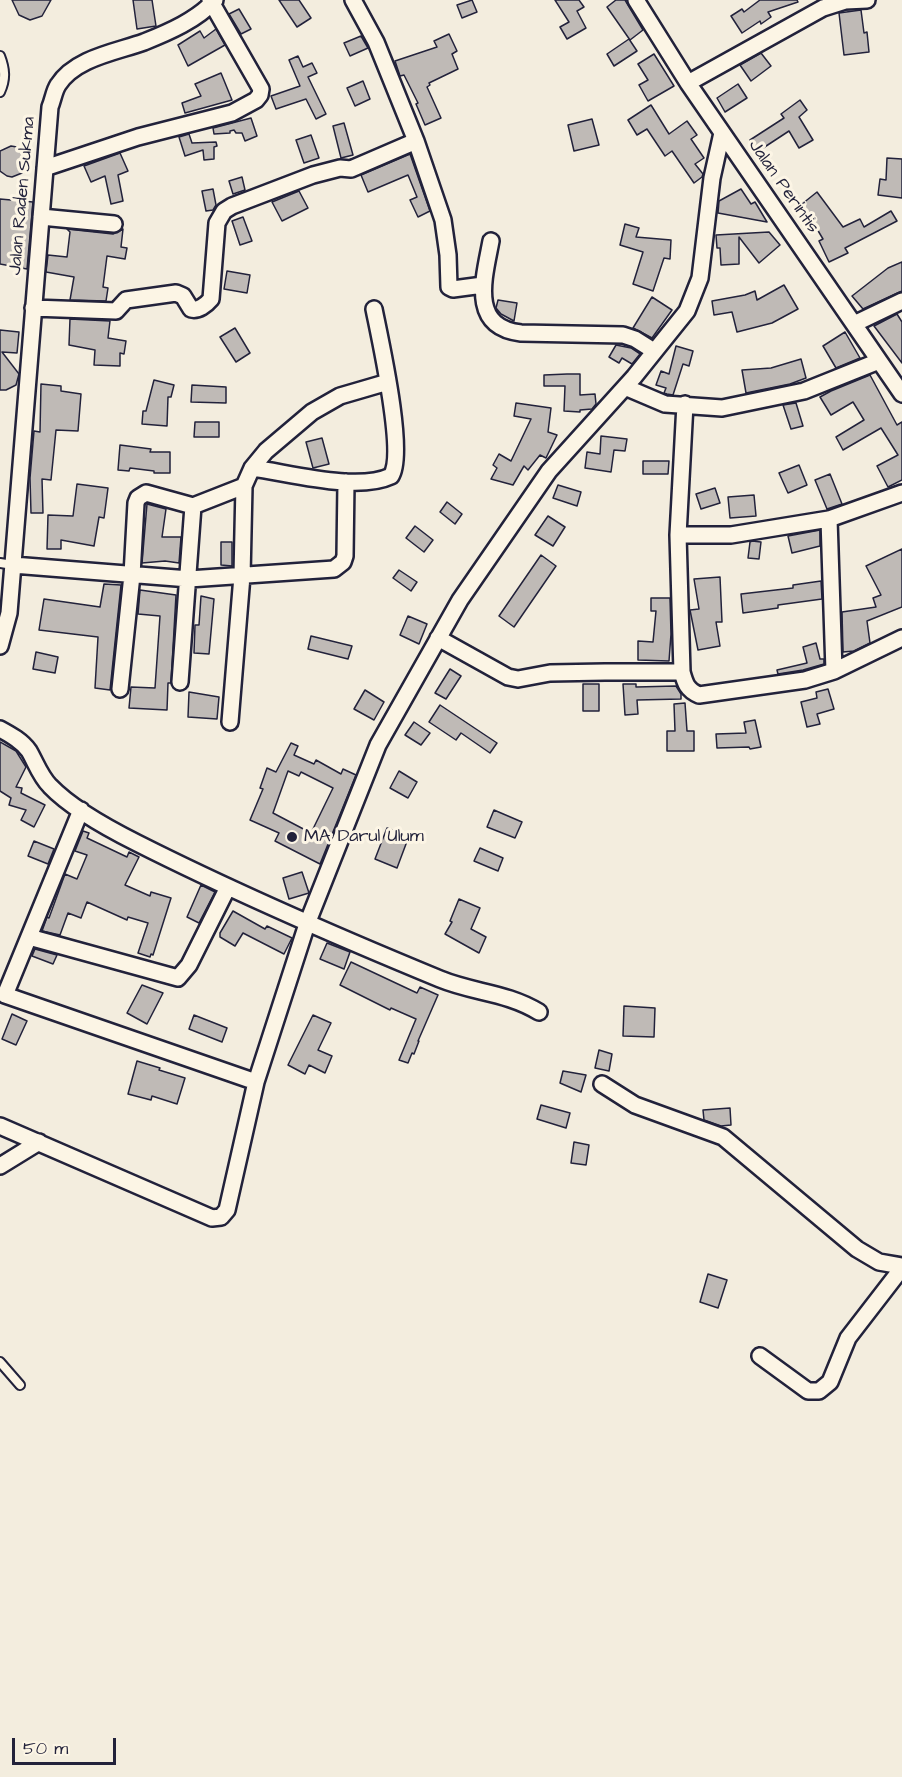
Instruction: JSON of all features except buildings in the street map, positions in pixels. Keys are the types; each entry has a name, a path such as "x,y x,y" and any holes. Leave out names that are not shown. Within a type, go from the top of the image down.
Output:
{"street":[{"path":"353,0 376,42 416,141 442,220 448,255 448,287 453,289 483,285"},
{"name":"Jalan Perintis","path":"636,0 688,83 902,394"},
{"path":"688,83 823,8 845,1 867,0"},
{"path":"45,168 138,137 232,113 256,100 260,96 261,89 213,1"},
{"name":"Jalan Raden Sukma","path":"0,645 9,613 6,564 33,308 50,107 58,85 83,63 146,41 183,24 199,16 213,1"},
{"path":"0,1126 212,1218 221,1217 227,1210 256,1082 307,924 378,745 460,600 549,471 625,387 687,311 700,278 712,178 722,133"},
{"path":"33,308 116,311 126,300 176,293 183,296 191,309 195,310 211,299 217,223 224,212 232,206 313,175 340,168 351,169 416,141"},
{"path":"41,217 114,224"},
{"path":"491,241 483,285 486,312 493,323 521,333 623,335 635,339 654,351"},
{"path":"854,324 902,301"},
{"path":"252,468 346,482 383,480 392,476 395,471 393,414 374,309"},
{"path":"625,387 665,404 722,408 804,391 879,361"},
{"path":"230,722 242,576 244,486 252,468 266,451 312,412 340,396 388,382"},
{"path":"685,404 678,535 682,672 685,684 691,692 699,694 805,680 834,671 902,638"},
{"path":"6,564 189,579 328,570 340,566 345,556 346,482"},
{"path":"120,689 138,498 146,493 193,507 244,486"},
{"path":"678,535 731,535 829,519 902,493"},
{"path":"180,682 193,507"},
{"path":"829,519 834,671"},
{"path":"438,638 508,678 518,679 550,674 682,672"},
{"path":"0,729 20,742 28,751 43,779 51,788 81,810 135,842 307,924 446,982 510,998 539,1012"},
{"path":"81,810 3,994 256,1082"},
{"path":"29,937 178,978 189,965 228,887"},
{"path":"602,1084 635,1106 723,1137 857,1249 879,1262 902,1267 848,1338 830,1383 819,1391 808,1391 760,1356"},
{"path":"0,1166 39,1142"}],"lane":[{"path":"0,56 5,70 4,83 0,92"},
{"path":"0,1362 20,1385"}],"place":[{"name":"MA Darul Ulum","path":"292,837"}]}
